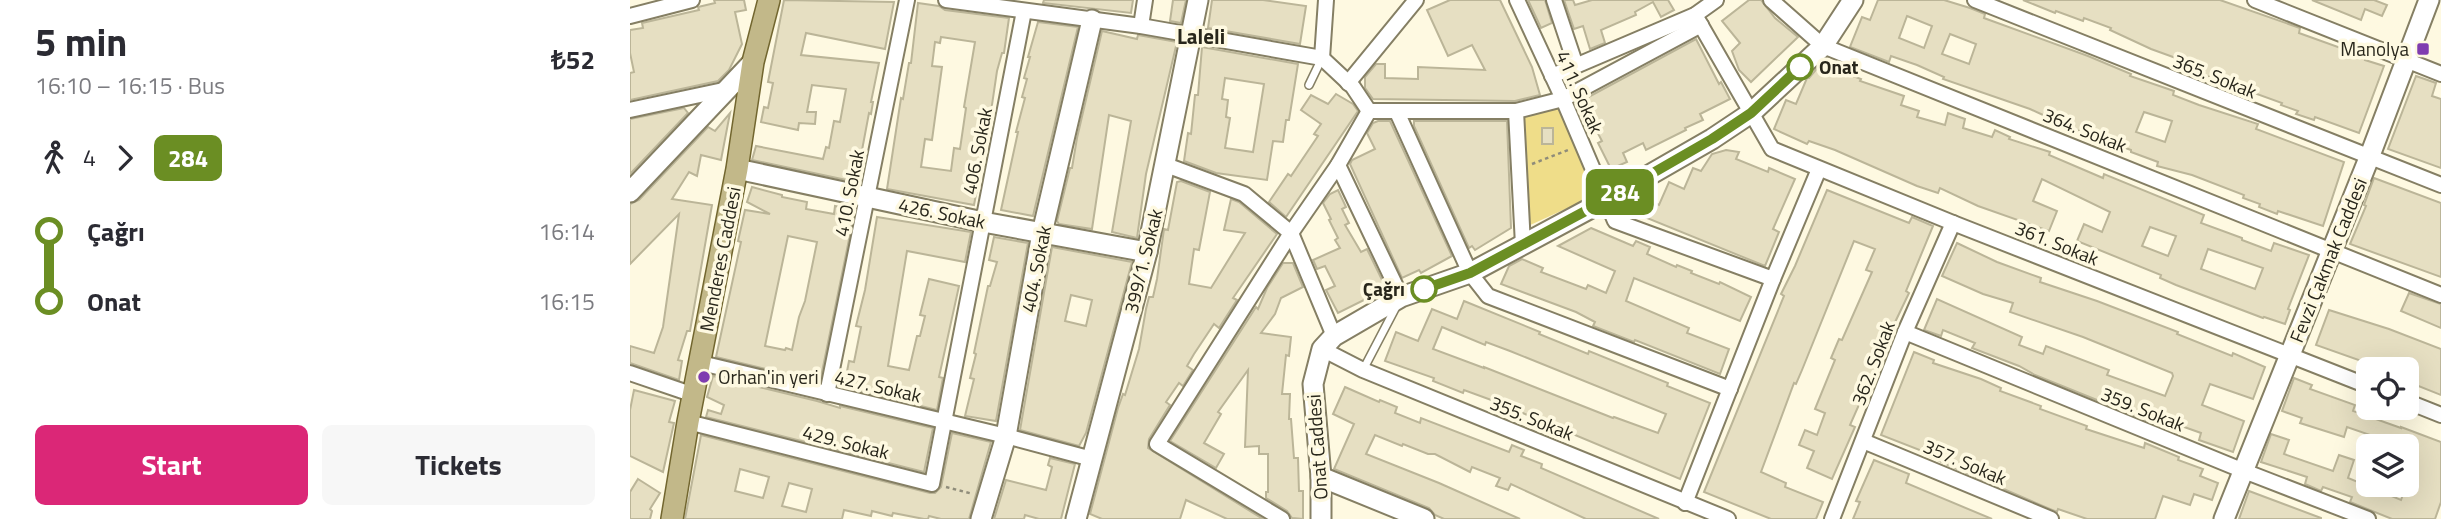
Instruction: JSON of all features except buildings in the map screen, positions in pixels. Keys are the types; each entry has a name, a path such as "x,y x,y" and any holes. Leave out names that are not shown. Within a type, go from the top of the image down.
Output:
{"main road":[{"name":"Menderes Caddesi","path":"672,519 737,169 754,62 769,0"}],"street":[{"path":"630,16 692,0"},
{"name":"410. Sokak","path":"827,394 907,0"},
{"path":"946,0 1192,33 1322,58 1348,82 1369,111"},
{"path":"1141,26 1145,0"},
{"name":"399/1. Sokak","path":"1076,519 1147,252 1198,0"},
{"path":"1322,58 1326,0"},
{"path":"1348,82 1416,0"},
{"name":"411. Sokak","path":"1517,0 1615,221 1773,279"},
{"path":"1554,0 1576,66"},
{"path":"1369,111 1516,111 1563,99 1698,20 1716,0"},
{"name":"364. Sokak","path":"1771,0 1823,46 2441,295"},
{"path":"1166,165 1244,194 1291,233 1328,343 1401,297 1470,273 1712,139 1751,113 1823,46 1853,0"},
{"name":"365. Sokak","path":"1975,0 2441,185"},
{"path":"2255,0 2441,74"},
{"name":"Fevzi Çakmak Caddesi","path":"2224,519 2369,158 2429,0"},
{"name":"406. Sokak","path":"945,422 1024,11"},
{"name":"404. Sokak","path":"981,519 1006,436 1042,233 1092,20"},
{"path":"1552,76 1698,20"},
{"name":"361. Sokak","path":"1698,20 1772,149 2356,381"},
{"path":"630,192 754,62"},
{"path":"630,110 728,89"},
{"path":"1282,519 1157,443 1291,233 1338,165 1369,111"},
{"path":"1516,111 1523,245"},
{"path":"1397,112 1470,273 1488,296 1730,389"},
{"path":"1338,165 1401,297"},
{"name":"426. Sokak","path":"737,169 983,222 1147,252"},
{"path":"1685,503 1819,169"},
{"name":"362. Sokak","path":"1832,519 1905,332 1953,223"},
{"name":"359. Sokak","path":"1905,332 2368,519"},
{"name":"355. Sokak","path":"1328,343 1363,370 1728,519"},
{"name":"Onat Caddesi","path":"1321,519 1321,477 1313,384 1328,343"},
{"name":"427. Sokak","path":"701,363 1092,459"},
{"path":"630,373 694,395"},
{"path":"2419,406 2441,415"},
{"name":"429. Sokak","path":"688,422 932,484"},
{"path":"932,484 945,422"},
{"name":"357. Sokak","path":"1864,441 2051,519"},
{"path":"1321,477 1424,519"}],"lane":[{"path":"1309,85 1322,58"},
{"path":"1363,370 1401,297"}],"path":[{"path":"1519,169 1583,145"},
{"path":"932,484 986,497"}],"shaded area":[{"path":"1559,104 1594,196 1528,226 1520,112"}],"bus line":[{"name":"284","path":"1424,289 1470,273 1712,139 1751,113 1800,67"}],"place":[{"name":"Manolya","path":"2423,49"},
{"name":"Onat","path":"1800,67"},
{"name":"Çağrı","path":"1424,289"},
{"name":"Orhan'in yeri","path":"704,377"}],"district":[{"name":"Laleli","path":"1201,37"}]}
